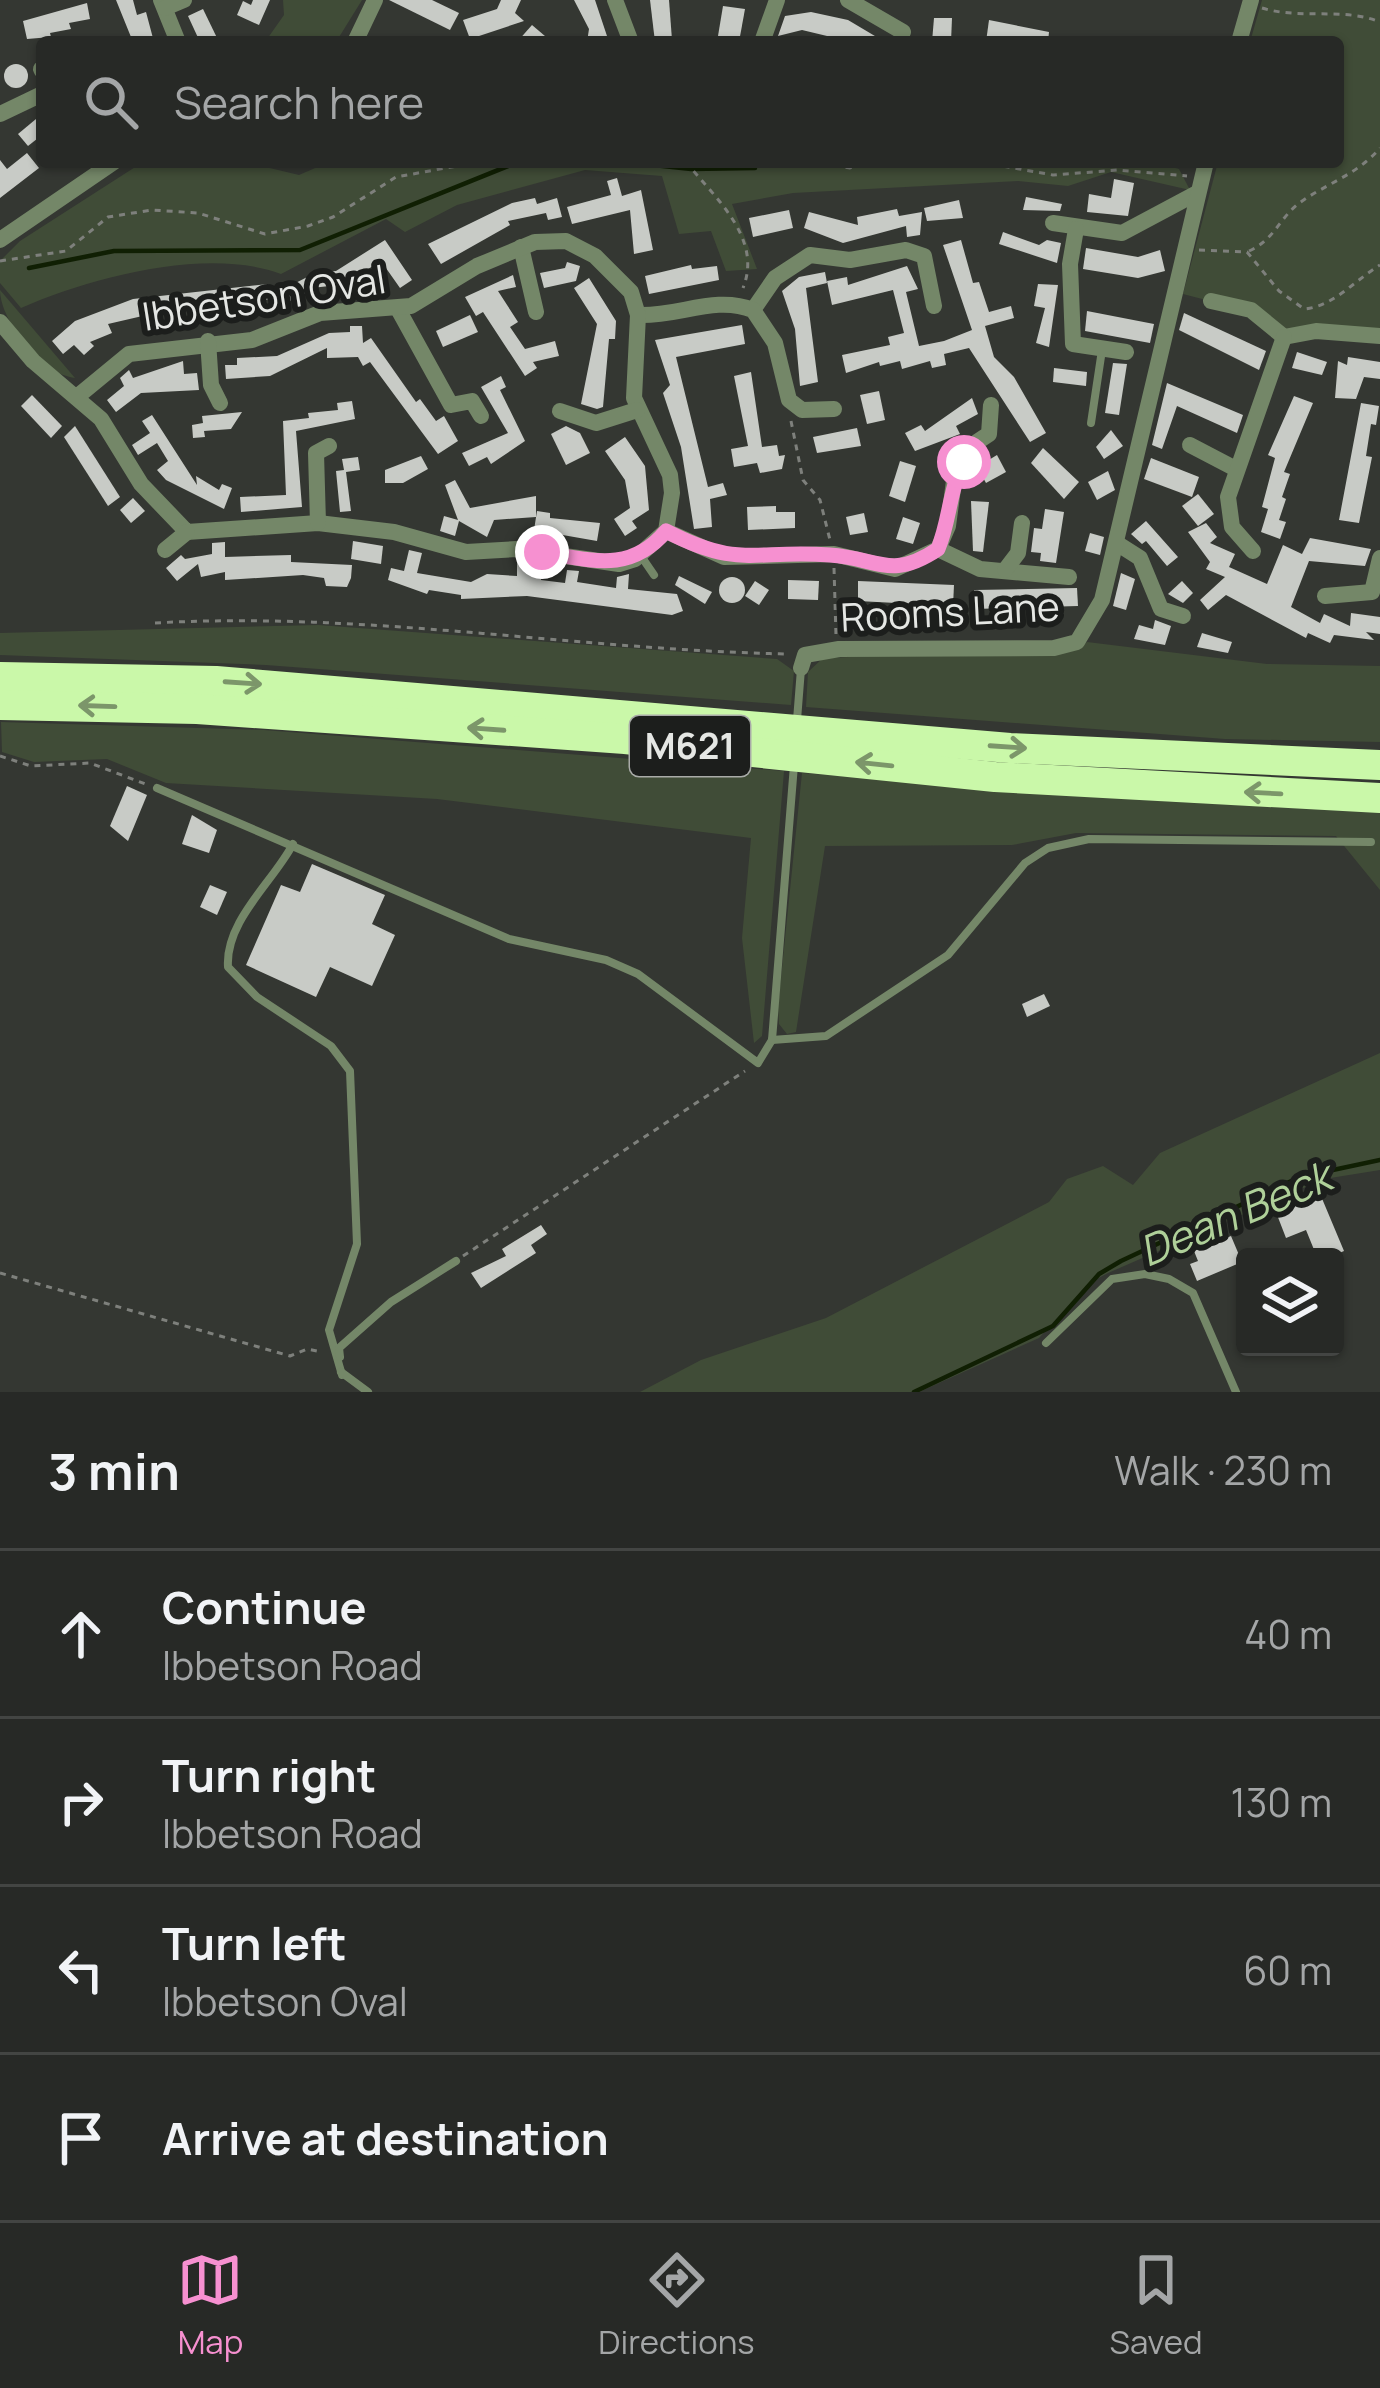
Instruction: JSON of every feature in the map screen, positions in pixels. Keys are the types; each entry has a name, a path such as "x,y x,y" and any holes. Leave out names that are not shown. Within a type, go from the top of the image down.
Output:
{"highway":[{"name":"M621","path":"0,677 216,681 628,711 1010,748 1380,765"},
{"name":"M621","path":"0,705 197,709 625,739 994,777 1380,798"}],"street":[{"path":"176,36 163,4 184,0"},
{"path":"358,36 375,0"},
{"path":"615,0 630,36"},
{"path":"764,36 777,0"},
{"path":"848,0 903,32"},
{"path":"1241,36 1250,2"},
{"path":"0,114 36,97"},
{"path":"0,240 105,168"},
{"path":"1053,223 1122,232 1202,172"},
{"name":"Rooms Lane","path":"803,661 838,650 1054,648 1077,642 1102,600 1118,544 1202,172"},
{"path":"1076,229 1070,264 1073,344 1126,352"},
{"name":"Ibbetson Oval","path":"78,396 129,354 208,341 252,340 320,313 398,309 448,289 477,266 521,247 566,242 595,256 616,272 638,315"},
{"path":"521,247 536,312"},
{"path":"166,550 188,532 318,523 394,532 466,552 517,549 619,564 640,555 666,531 670,475 637,410 638,315 745,307 775,278 810,256 850,260 906,250 924,256 929,266 934,306"},
{"path":"1210,301 1251,310 1284,337 1316,331 1380,336"},
{"path":"745,307 775,343 778,374 792,411 834,409"},
{"path":"398,309 451,405 472,400 482,416"},
{"path":"3,333 101,419 141,484 188,532"},
{"path":"1253,551 1232,527 1228,497 1234,468 1249,448 1284,337"},
{"path":"208,341 211,385 220,403"},
{"path":"666,531 724,557 834,554 895,569 938,549 948,526 954,481 977,442 989,434 991,405"},
{"path":"560,411 596,423 637,410"},
{"path":"318,523 314,465 316,454 329,446"},
{"path":"1190,446 1234,468"},
{"path":"1005,570 1018,553 1022,524"},
{"path":"1118,544 1140,558 1161,609 1184,616"},
{"path":"938,549 980,569 1069,577"},
{"path":"1325,596 1376,592 1380,558"}],"lane":[{"path":"1091,423 1102,348"},
{"path":"640,555 654,575"},
{"name":"Rooms Lane","path":"758,1063 772,1040 803,661"},
{"path":"157,788 509,939 606,960 638,974 758,1063"},
{"path":"772,1040 826,1036 948,955 1025,863 1048,848 1089,839 1372,842"},
{"path":"293,844 278,873 257,892 227,953 228,967 257,997 331,1046 350,1071 357,1244 328,1330 342,1375 368,1392"},
{"path":"342,1375 339,1348 391,1302 456,1261"},
{"path":"1046,1343 1112,1279 1145,1274 1168,1279 1192,1293 1236,1392"}],"path":[{"path":"1250,2 1294,16 1364,15 1380,22"},
{"path":"1186,245 1214,253 1247,251 1281,229 1297,204 1372,158 1380,148"},
{"path":"1372,158 1380,160"},
{"path":"0,260 66,251 108,218 152,210 197,213 266,234 308,226 333,217 396,177 446,168"},
{"path":"691,168 738,221 749,273 745,307"},
{"path":"1014,168 1053,175 1202,172"},
{"path":"1247,251 1280,291 1304,309 1323,308 1350,282 1380,265"},
{"path":"792,411 803,480 820,500 834,554 838,650"},
{"path":"155,623 320,622 803,661"},
{"path":"0,756 32,766 90,763 157,788"},
{"path":"456,1261 758,1063"},
{"path":"0,1273 290,1356 307,1348 336,1355"}],"green space":[{"path":"283,0 362,0 340,36 269,36 284,15"},
{"path":"1262,0 1380,0 1380,336 1284,337 1233,307 1183,294 1216,168 1344,168 1344,36 1252,36"},
{"path":"134,168 269,168 299,175 315,168 1175,168 1190,190 1111,172 1068,186 1018,181 793,193 732,204 757,269 726,271 711,231 679,234 662,176 585,170 457,205 405,232 386,219 281,274 219,263 149,269 80,286 21,308 0,283 0,261 20,241"},
{"path":"0,290 75,378 37,357 15,331"},
{"path":"318,625 777,659 794,671 791,705 266,665 0,655 0,633"},
{"path":"1087,642 1267,664 1380,666 1380,742 1225,739 806,707 808,672 823,658 1079,648"},
{"path":"1,722 264,730 784,771 762,1036 754,1043 742,938 751,838 437,799 166,783 107,759 34,762 2,752"},
{"path":"802,773 1174,802 1380,812 1380,890 1336,836 1076,833 1012,845 825,846 796,1032 787,1034 779,1024 778,1007"},
{"path":"1380,1053 1380,1170 1324,1179 1108,1273 1089,1283 1039,1338 919,1392 640,1392 701,1360 826,1318 1049,1202 1067,1179 1103,1166 1133,1185 1160,1153"}],"building":[{"path":"116,0 133,0 137,15 146,12 152,36 131,36"},
{"path":"253,0 270,0 259,25 237,15 243,1 251,5"},
{"path":"389,0 432,0 459,13 450,30"},
{"path":"501,0 521,0 515,13 524,21 469,36 463,20 497,9"},
{"path":"574,0 595,0 607,36 588,36"},
{"path":"650,0 669,0 672,36 654,36"},
{"path":"87,3 90,19 69,23 71,29 51,36 27,39 23,21"},
{"path":"723,6 745,9 740,36 718,36"},
{"path":"203,9 216,36 197,36 188,16"},
{"path":"811,12 848,20 875,36 827,36 802,30 778,36 785,16"},
{"path":"934,18 952,18 951,36 932,36"},
{"path":"989,20 1049,32 1049,36 987,36"},
{"path":"532,25 545,36 522,36"},
{"path":"16,64 25,67 25,85 16,88 7,85 4,76 7,67"},
{"path":"36,119 36,140 28,146 18,134"},
{"path":"27,153 39,168 0,198 0,160 7,169"},
{"path":"617,178 622,196 641,190 653,250 634,254 630,210 572,224 567,207 611,195 607,181"},
{"path":"1114,179 1134,183 1128,216 1087,212 1089,194 1111,198"},
{"path":"1026,197 1062,204 1060,211 1023,210"},
{"path":"535,198 537,204 557,198 562,217 548,220 546,213 508,221 510,225 441,264 428,244 512,203"},
{"path":"959,200 963,218 927,221 924,208"},
{"path":"897,209 899,216 922,212 920,235 907,237 906,226 843,243 804,228 809,212 858,225 857,217"},
{"path":"789,210 793,228 753,237 749,218"},
{"path":"1003,232 1039,245 1047,240 1061,243 1057,263 999,244"},
{"path":"385,240 412,280 400,288 381,261 349,281 351,297 340,299 338,285 303,289 305,294 288,302 280,291 315,273 336,271"},
{"path":"961,240 973,283 979,282 989,312 1011,306 1014,318 985,326 994,357 1014,377 1046,433 1030,442 969,348 944,354 946,365 932,368 930,361 902,369 900,361 880,366 879,362 846,373 842,355 890,345 888,337 904,333 893,290 832,305 827,281 847,277 848,285 907,266 918,289 906,292 919,346 944,341 972,330 943,245"},
{"path":"1086,248 1138,257 1160,250 1165,271 1138,278 1083,269"},
{"path":"567,262 580,266 576,281 544,288 540,273 565,268"},
{"path":"691,265 692,269 717,266 719,280 649,294 645,276"},
{"path":"825,272 827,283 806,288 818,382 800,386 795,329 782,291 799,277"},
{"path":"513,275 516,287 498,291 518,322 510,327 525,349 555,341 559,356 533,362 537,368 525,376 483,312 476,316 465,297"},
{"path":"589,278 616,321 615,339 609,339 603,407 597,409 581,404 597,324 574,288"},
{"path":"268,284 272,298 245,306 177,308 108,324 112,333 90,342 94,346 84,355 74,345 63,354 52,341 75,321 133,299"},
{"path":"1038,284 1058,285 1049,347 1036,343 1045,308 1034,306"},
{"path":"1087,311 1154,324 1150,343 1085,331"},
{"path":"1184,313 1266,351 1259,370 1179,330"},
{"path":"470,315 478,332 443,347 436,331"},
{"path":"742,325 745,344 676,357 708,487 723,483 727,495 710,499 712,527 694,529 681,447 663,393 670,385 655,340"},
{"path":"350,326 362,326 363,343 371,338 416,402 420,399 436,421 444,416 458,441 438,454 370,362 363,366 358,357 327,358 327,348 270,376 226,379 225,365 237,365 237,358 277,356 329,333 350,332"},
{"path":"1297,352 1327,362 1322,375 1292,368"},
{"path":"1348,357 1380,362 1380,379 1364,377 1356,399 1335,398 1338,361 1347,365"},
{"path":"183,361 184,374 197,373 199,390 141,393 116,412 107,400 124,386 120,378 129,370 133,378"},
{"path":"1113,363 1127,364 1119,415 1105,413"},
{"path":"1054,368 1087,372 1086,386 1053,382"},
{"path":"751,372 762,447 777,445 779,456 785,455 782,469 760,473 757,463 734,467 731,449 748,446 734,376"},
{"path":"501,376 506,387 500,390 525,441 491,464 487,457 469,466 462,453 508,433 481,387"},
{"path":"1167,383 1243,415 1237,433 1177,406 1162,449 1152,445"},
{"path":"879,391 885,420 867,424 860,395"},
{"path":"32,395 62,426 51,438 21,406"},
{"path":"1294,396 1313,403 1284,472 1290,474 1282,497 1286,499 1279,520 1286,522 1280,539 1261,532 1268,509 1262,507 1275,458 1268,455"},
{"path":"972,398 978,414 956,426 960,434 915,451 905,433 921,425 925,431"},
{"path":"352,401 355,419 296,431 302,507 241,512 240,497 286,495 283,421 338,410 337,403"},
{"path":"1361,403 1379,406 1376,425 1371,424 1366,456 1372,457 1359,523 1339,520"},
{"path":"242,412 231,429 204,431 205,437 193,438 192,425 203,423 202,416"},
{"path":"152,415 197,485 196,476 219,490 222,484 232,488 224,509 166,480 157,470 168,461 157,443 138,455 132,445 150,433 142,421"},
{"path":"75,426 120,497 108,506 64,437"},
{"path":"566,426 580,433 590,453 566,465 551,434"},
{"path":"857,428 861,446 817,453 813,437"},
{"path":"1111,430 1123,446 1104,459 1096,447"},
{"path":"625,437 645,466 649,510 632,521 637,528 625,536 614,519 630,508 625,480 605,451"},
{"path":"1043,448 1079,482 1064,499 1031,463"},
{"path":"997,455 1006,472 986,483 977,467"},
{"path":"421,456 428,469 403,483 385,483 385,470"},
{"path":"358,457 360,470 346,472 351,511 340,512 336,471 344,470 342,459"},
{"path":"1151,458 1199,477 1192,497 1144,479"},
{"path":"900,461 916,466 905,502 889,496"},
{"path":"1108,471 1115,490 1097,500 1088,482"},
{"path":"455,480 470,508 536,496 536,517 494,520 487,537 459,521 455,536 440,531 444,516 458,520 445,485"},
{"path":"1198,494 1214,514 1198,526 1182,506"},
{"path":"133,498 145,511 131,523 120,510"},
{"path":"971,501 989,502 983,552 973,551"},
{"path":"776,506 776,512 795,512 795,528 748,530 747,507"},
{"path":"1045,509 1064,512 1056,563 1040,561 1041,553 1031,552 1034,528 1042,529"},
{"path":"537,511 550,513 550,518 600,523 597,541 534,530"},
{"path":"864,513 868,532 850,535 846,517"},
{"path":"903,517 920,523 913,544 896,539"},
{"path":"1146,521 1178,557 1167,566 1146,541 1142,544 1131,534"},
{"path":"1206,523 1217,537 1210,543 1235,554 1229,567 1267,584 1283,545 1302,554 1310,538 1371,549 1365,566 1309,561 1291,607 1320,623 1324,614 1350,626 1351,613 1380,617 1380,634 1366,632 1374,640 1334,635 1330,643 1308,633 1306,638 1226,595 1208,610 1200,600 1225,577 1206,569 1210,562 1188,532"},
{"path":"1090,533 1104,537 1100,555 1085,551"},
{"path":"353,541 383,546 381,564 351,559"},
{"path":"225,542 225,557 291,555 291,562 352,565 351,578 347,587 326,586 324,578 303,575 225,580 225,572 201,577 198,564 177,581 166,568 181,555 185,559 212,554 212,543"},
{"path":"409,550 422,553 417,573 471,582 487,574 517,576 517,562 542,566 541,580 565,583 567,570 579,571 577,582 616,588 617,577 629,574 628,589 677,594 683,611 672,615 527,596 461,599 461,595 429,590 427,594 388,580 391,568 404,571"},
{"path":"1121,573 1135,579 1126,610 1113,606"},
{"path":"679,576 712,592 705,604 675,585"},
{"path":"732,577 745,590 732,603 719,590"},
{"path":"788,580 819,581 818,600 788,599"},
{"path":"755,581 769,590 759,605 745,596"},
{"path":"858,581 954,585 953,606 858,601"},
{"path":"1182,581 1193,593 1183,603 1168,594"},
{"path":"1077,588 1078,606 974,609 974,590"},
{"path":"1155,620 1171,626 1165,645 1134,639 1139,625 1153,629"},
{"path":"1202,633 1232,642 1228,653 1197,647"},
{"path":"127,786 147,795 128,841 110,826"},
{"path":"192,815 217,830 209,853 182,844"},
{"path":"312,864 385,895 372,924 395,935 372,986 330,967 316,997 246,965 281,885 300,892"},
{"path":"210,885 227,892 217,915 200,907"},
{"path":"1044,994 1050,1006 1027,1017 1022,1004"},
{"path":"1318,1189 1343,1248 1313,1248 1306,1230 1286,1238 1274,1207"},
{"path":"541,1225 547,1234 531,1245 536,1253 481,1288 471,1273 506,1256 502,1249"},
{"path":"1231,1236 1236,1265 1197,1281 1190,1264 1198,1261 1194,1251"}],"waterway":[{"path":"29,268 114,251 300,250 503,168"},
{"path":"682,168 755,168"},
{"name":"Dean Beck","path":"914,1392 1053,1326 1099,1274 1121,1261 1300,1177 1380,1160"}],"route":[{"path":"542,552 619,564 635,559 666,531 724,557 834,554 895,569 921,561 938,549 948,526 954,481 964,462"}]}
